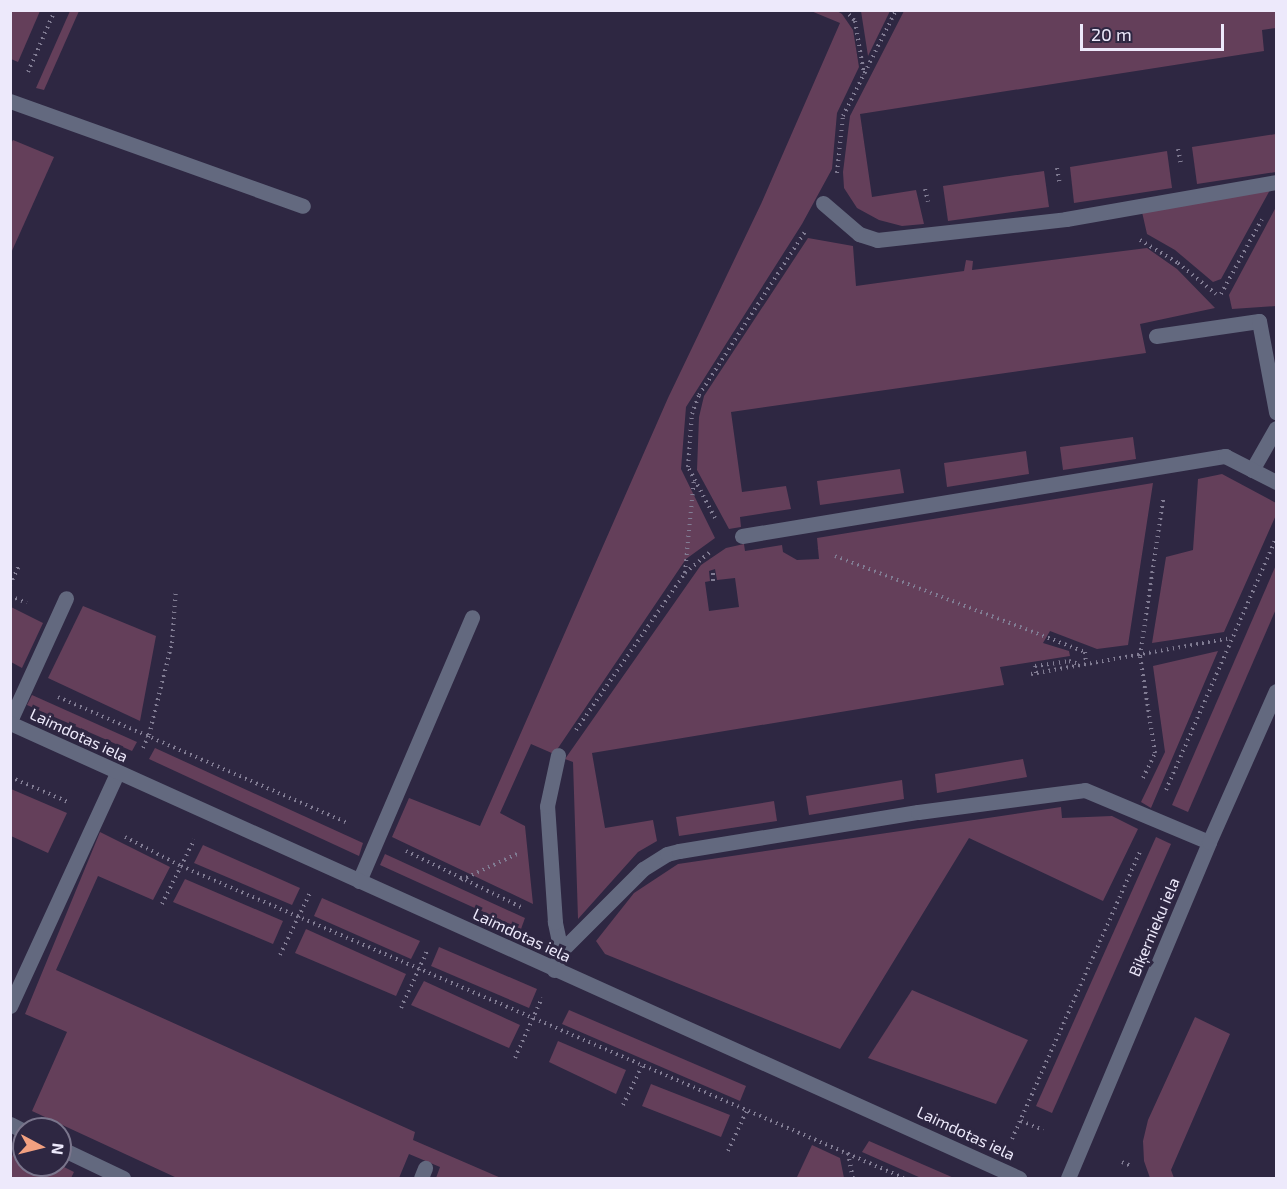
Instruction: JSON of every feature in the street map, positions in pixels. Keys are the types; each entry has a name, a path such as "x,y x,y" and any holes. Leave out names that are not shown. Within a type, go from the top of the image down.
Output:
{"street":[{"path":"12,102 303,206"},
{"path":"823,203 859,234 877,240 946,234 1131,208 1276,182"},
{"path":"1156,336 1259,321 1276,412"},
{"path":"1252,470 1276,428"},
{"path":"742,536 1225,456 1276,482"},
{"path":"10,722 66,598"},
{"path":"359,881 380,837 472,617"},
{"name":"Biķernieku iela","path":"1068,1179 1209,842 1276,691"},
{"name":"Laimdotas iela","path":"10,722 117,773 998,1167 1019,1179"},
{"path":"558,755 547,806 555,922 561,951"},
{"path":"10,1006 117,773"},
{"path":"554,970 561,951 643,869 667,854 679,851 918,812 1085,790 1209,842"},
{"path":"72,1154 123,1179"}],"path":[{"path":"12,102 55,10"},
{"path":"844,10 855,21 864,75"},
{"path":"726,540 688,467 692,414 699,394 823,203 836,177 843,116 896,10"},
{"path":"1131,208 1137,238 1178,263 1220,297 1265,214"},
{"path":"1129,808 1155,753 1140,656 1168,466"},
{"path":"685,573 694,478"},
{"path":"558,755 685,573 726,540 742,536"},
{"path":"998,1167 1021,1121 1276,538"},
{"path":"830,554 1085,652 1086,663"},
{"path":"10,585 19,566"},
{"path":"713,573 713,581"},
{"path":"149,735 172,643 176,590"},
{"path":"1031,674 1233,638"},
{"path":"1036,673 1035,666 1069,661 1079,664"},
{"path":"26,683 380,837 460,880 555,922"},
{"path":"10,777 80,807 115,833 181,866 904,1179"},
{"path":"162,903 207,812"},
{"path":"460,880 549,843"},
{"path":"280,956 323,865"},
{"path":"400,1008 441,918"},
{"path":"515,1058 554,970"},
{"path":"623,1106 642,1066"},
{"path":"728,1151 747,1110"},
{"path":"1021,1121 1043,1130"},
{"path":"848,1153 853,1179"},
{"path":"1122,1162 1131,1166"}],"shaded area":[{"path":"1276,10 1276,28 1262,30 1264,51 860,114 872,197 916,190 924,224 902,226 879,220 857,208 844,188 843,172 850,116 904,11"},
{"path":"12,11 40,11 18,62 11,59"},
{"path":"70,11 79,11 44,90 36,88"},
{"path":"811,11 837,11 842,14 853,30 859,67 837,113 832,169 802,224 686,407 681,469 715,538 686,559 554,754 531,744 500,813 525,826 533,904 392,837 409,798 480,826 668,398 761,204 840,23"},
{"path":"861,11 890,11 868,56"},
{"path":"1276,134 1276,172 1197,184 1192,147"},
{"path":"13,140 54,157 11,253 10,145"},
{"path":"1167,151 1172,188 1074,203 1070,167"},
{"path":"1044,171 1049,207 948,221 943,186"},
{"path":"1270,190 1221,279 1213,282 1175,250 1147,234 1142,212"},
{"path":"1276,207 1276,306 1232,309 1229,295"},
{"path":"808,238 853,246 856,286 964,271 966,260 973,261 972,270 1147,248 1177,269 1215,308 1140,324 1146,353 731,412 742,492 786,486 791,509 740,517 741,527 729,529 697,470 699,417 704,396"},
{"path":"1133,437 1136,459 1063,470 1060,447"},
{"path":"1026,451 1029,474 947,487 944,463"},
{"path":"900,469 904,493 820,505 817,481"},
{"path":"1222,474 1276,503 1276,515 1224,632 1152,643 1166,557 1193,550 1198,479"},
{"path":"1153,483 1128,645 1097,649 1050,631 1043,643 1069,651 1070,656 1000,667 1004,685 592,753 605,828 653,820 657,841 638,852 578,919 573,762 565,759 701,565 726,548 744,544 745,551 782,545 783,552 797,560 819,559 817,538","holes":["715,569 717,580 735,578 739,607 709,611 705,582 710,581 709,571"]},
{"path":"1276,565 1276,609 1188,812 1172,805"},
{"path":"83,606 156,636 140,721 48,678"},
{"path":"11,607 43,623 22,668 11,662"},
{"path":"1218,651 1151,808 1141,802 1165,752 1153,666"},
{"path":"32,695 137,742 132,751 27,705"},
{"path":"155,748 363,843 359,856 149,759"},
{"path":"1023,759 1027,777 937,793 935,774"},
{"path":"902,780 904,799 809,815 806,796"},
{"path":"11,789 67,813 48,853 11,836"},
{"path":"774,801 777,821 679,836 676,817"},
{"path":"1061,807 1062,818 1112,816 1138,829 1103,901 969,838 840,1049 605,954 596,941 634,893 678,864"},
{"path":"100,832 170,867 153,900 98,876 56,970 415,1132 413,1140 501,1178 436,1178 440,1167 409,1154 399,1178 177,1178 72,1129 72,1117 45,1117 32,1111 67,1032 25,1014"},
{"path":"1156,837 1171,844 1052,1113 1036,1106"},
{"path":"203,845 300,888 292,905 194,863"},
{"path":"385,854 525,918 521,929 380,865"},
{"path":"185,879 283,921 273,944 173,902"},
{"path":"322,898 420,941 411,959 314,916"},
{"path":"306,929 406,974 396,996 295,953"},
{"path":"439,947 537,989 529,1008 431,966"},
{"path":"424,981 520,1025 509,1048 411,1005"},
{"path":"912,990 1028,1040 996,1104 868,1058"},
{"path":"569,1010 746,1086 740,1101 562,1024"},
{"path":"1195,1017 1230,1034 1171,1170 1174,1178 1150,1178 1144,1161 1143,1141 1148,1120"},
{"path":"558,1041 626,1070 616,1094 549,1062"},
{"path":"651,1084 730,1115 721,1137 642,1106"},
{"path":"869,1141 954,1178 921,1178 862,1152"},
{"path":"812,1145 840,1158 844,1178 797,1177"},
{"path":"12,1156 12,1177 72,1177 11,1178"}]}
